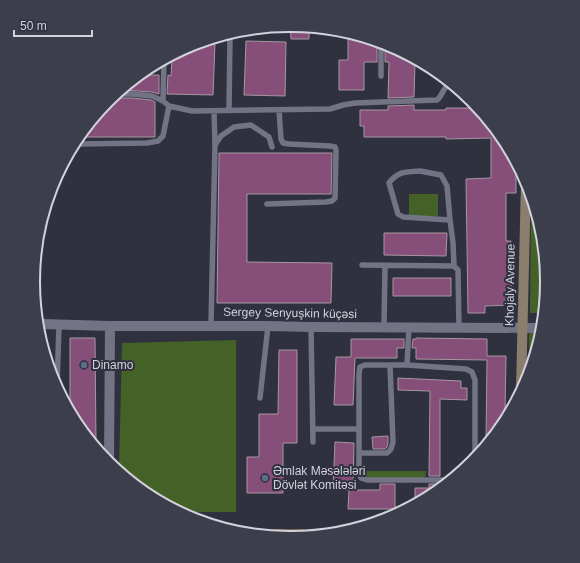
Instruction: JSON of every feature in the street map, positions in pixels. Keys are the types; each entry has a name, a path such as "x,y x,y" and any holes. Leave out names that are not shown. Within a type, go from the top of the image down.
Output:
{"main road":[{"name":"Khojaly Avenue","path":"521,376 526,200"}],"street":[{"name":"Sergey Senyuşkin küçəsi","path":"44,324 110,326 211,325 535,328"},
{"path":"109,453 110,326"}],"lane":[{"path":"229,110 230,40"},
{"path":"381,49 382,76"},
{"path":"163,101 164,66"},
{"path":"125,94 152,96 163,101 169,106 192,112 330,109 355,103 437,100 441,97 446,87"},
{"path":"82,144 147,143 158,141 163,136 169,106"},
{"path":"266,204 326,202 332,201 335,198 335,147 283,143 281,139 279,110"},
{"path":"211,325 215,145 214,111"},
{"path":"215,145 221,136 234,127 251,125 269,137 272,147"},
{"path":"450,220 403,216 398,214 389,183 394,176 420,171 441,175 447,186 453,243 454,266 458,270 459,328"},
{"path":"362,265 454,266"},
{"path":"384,327 385,266"},
{"path":"57,372 59,325"},
{"path":"260,398 268,326"},
{"path":"311,327 313,442"},
{"path":"407,365 409,327"},
{"path":"441,480 367,480 361,478 359,473 360,367 365,365 407,365 466,369 472,372 475,380 475,449"},
{"path":"359,453 388,453 391,449 393,442 390,365"},
{"path":"313,428 359,429"}],"green space":[{"path":"409,194 438,194 438,216 409,216"},
{"path":"531,217 535,233 540,282 537,313 530,313"},
{"path":"529,332 534,332 531,346 529,352"},
{"path":"236,340 236,512 195,512 165,498 151,489 119,463 122,343"},
{"path":"364,471 426,471 425,478 366,478 361,473"}],"building":[{"path":"291,32 309,33 309,39 291,39"},
{"path":"348,39 377,48 377,62 364,62 364,90 339,90 339,60 348,60"},
{"path":"246,41 286,42 285,96 244,95"},
{"path":"215,44 213,95 167,94 168,75 171,76 172,62"},
{"path":"385,51 415,65 414,97 388,98 389,62 385,62"},
{"path":"150,75 159,75 159,94 130,90"},
{"path":"121,98 132,98 151,100 155,102 155,137 87,137 102,117"},
{"path":"414,105 414,110 469,108 488,130 506,157 516,175 516,193 506,193 506,241 511,241 512,305 485,306 485,313 468,313 466,179 491,178 491,138 446,139 446,137 364,137 364,126 360,126 360,110 388,110 388,106"},
{"path":"219,153 332,153 331,194 247,194 247,262 332,263 331,303 217,303"},
{"path":"384,233 447,233 446,256 384,255"},
{"path":"393,278 451,278 451,296 393,296"},
{"path":"70,338 95,338 96,438 70,399"},
{"path":"351,339 404,339 404,348 397,348 397,358 355,358 353,405 334,405 336,357 351,357"},
{"path":"413,339 487,339 487,356 506,356 505,407 486,436 487,360 416,359 416,348 412,348"},
{"path":"279,350 297,350 297,443 283,443 283,493 247,493 247,457 259,457 259,414 278,414"},
{"path":"398,378 461,381 461,388 467,388 467,400 440,399 440,476 429,476 430,391 398,390"},
{"path":"388,436 388,443 385,449 373,449 372,437"},
{"path":"335,442 354,443 353,490 380,490 380,484 395,484 395,507 391,509 348,509 349,490 333,489"},
{"path":"429,484 436,484 415,498 415,488 429,488"}],"place":[{"name":"Dinamo","path":"84,365"},
{"name":"Əmlak Məsələləri Dövlət Komitəsi","path":"265,478"}]}
